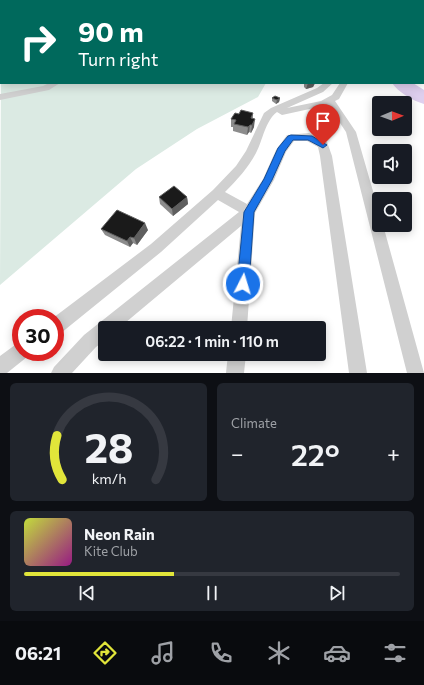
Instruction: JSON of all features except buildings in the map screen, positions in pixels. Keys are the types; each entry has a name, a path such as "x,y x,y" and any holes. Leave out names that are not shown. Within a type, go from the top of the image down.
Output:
{"street":[{"path":"0,97 46,88 54,84"},
{"path":"64,320 156,248 217,193 240,169 251,152 267,115 274,110 320,90 328,84"},
{"path":"267,115 324,103 336,97 343,84"},
{"path":"330,100 350,132 416,373"},
{"path":"114,321 249,212 268,180 281,150 291,138 309,137 323,145 326,156 358,373"},
{"path":"217,193 249,212"},
{"path":"240,321 249,212"},
{"path":"60,373 98,334"},
{"path":"0,367 12,358"},
{"path":"235,373 236,361"}],"shaded area":[{"path":"1,84 265,84 258,97 197,129 136,169 0,285"}],"waterway":[{"path":"403,84 424,98"}],"route":[{"path":"243,284 249,212 268,180 281,150 291,138 309,137 323,145"}]}
